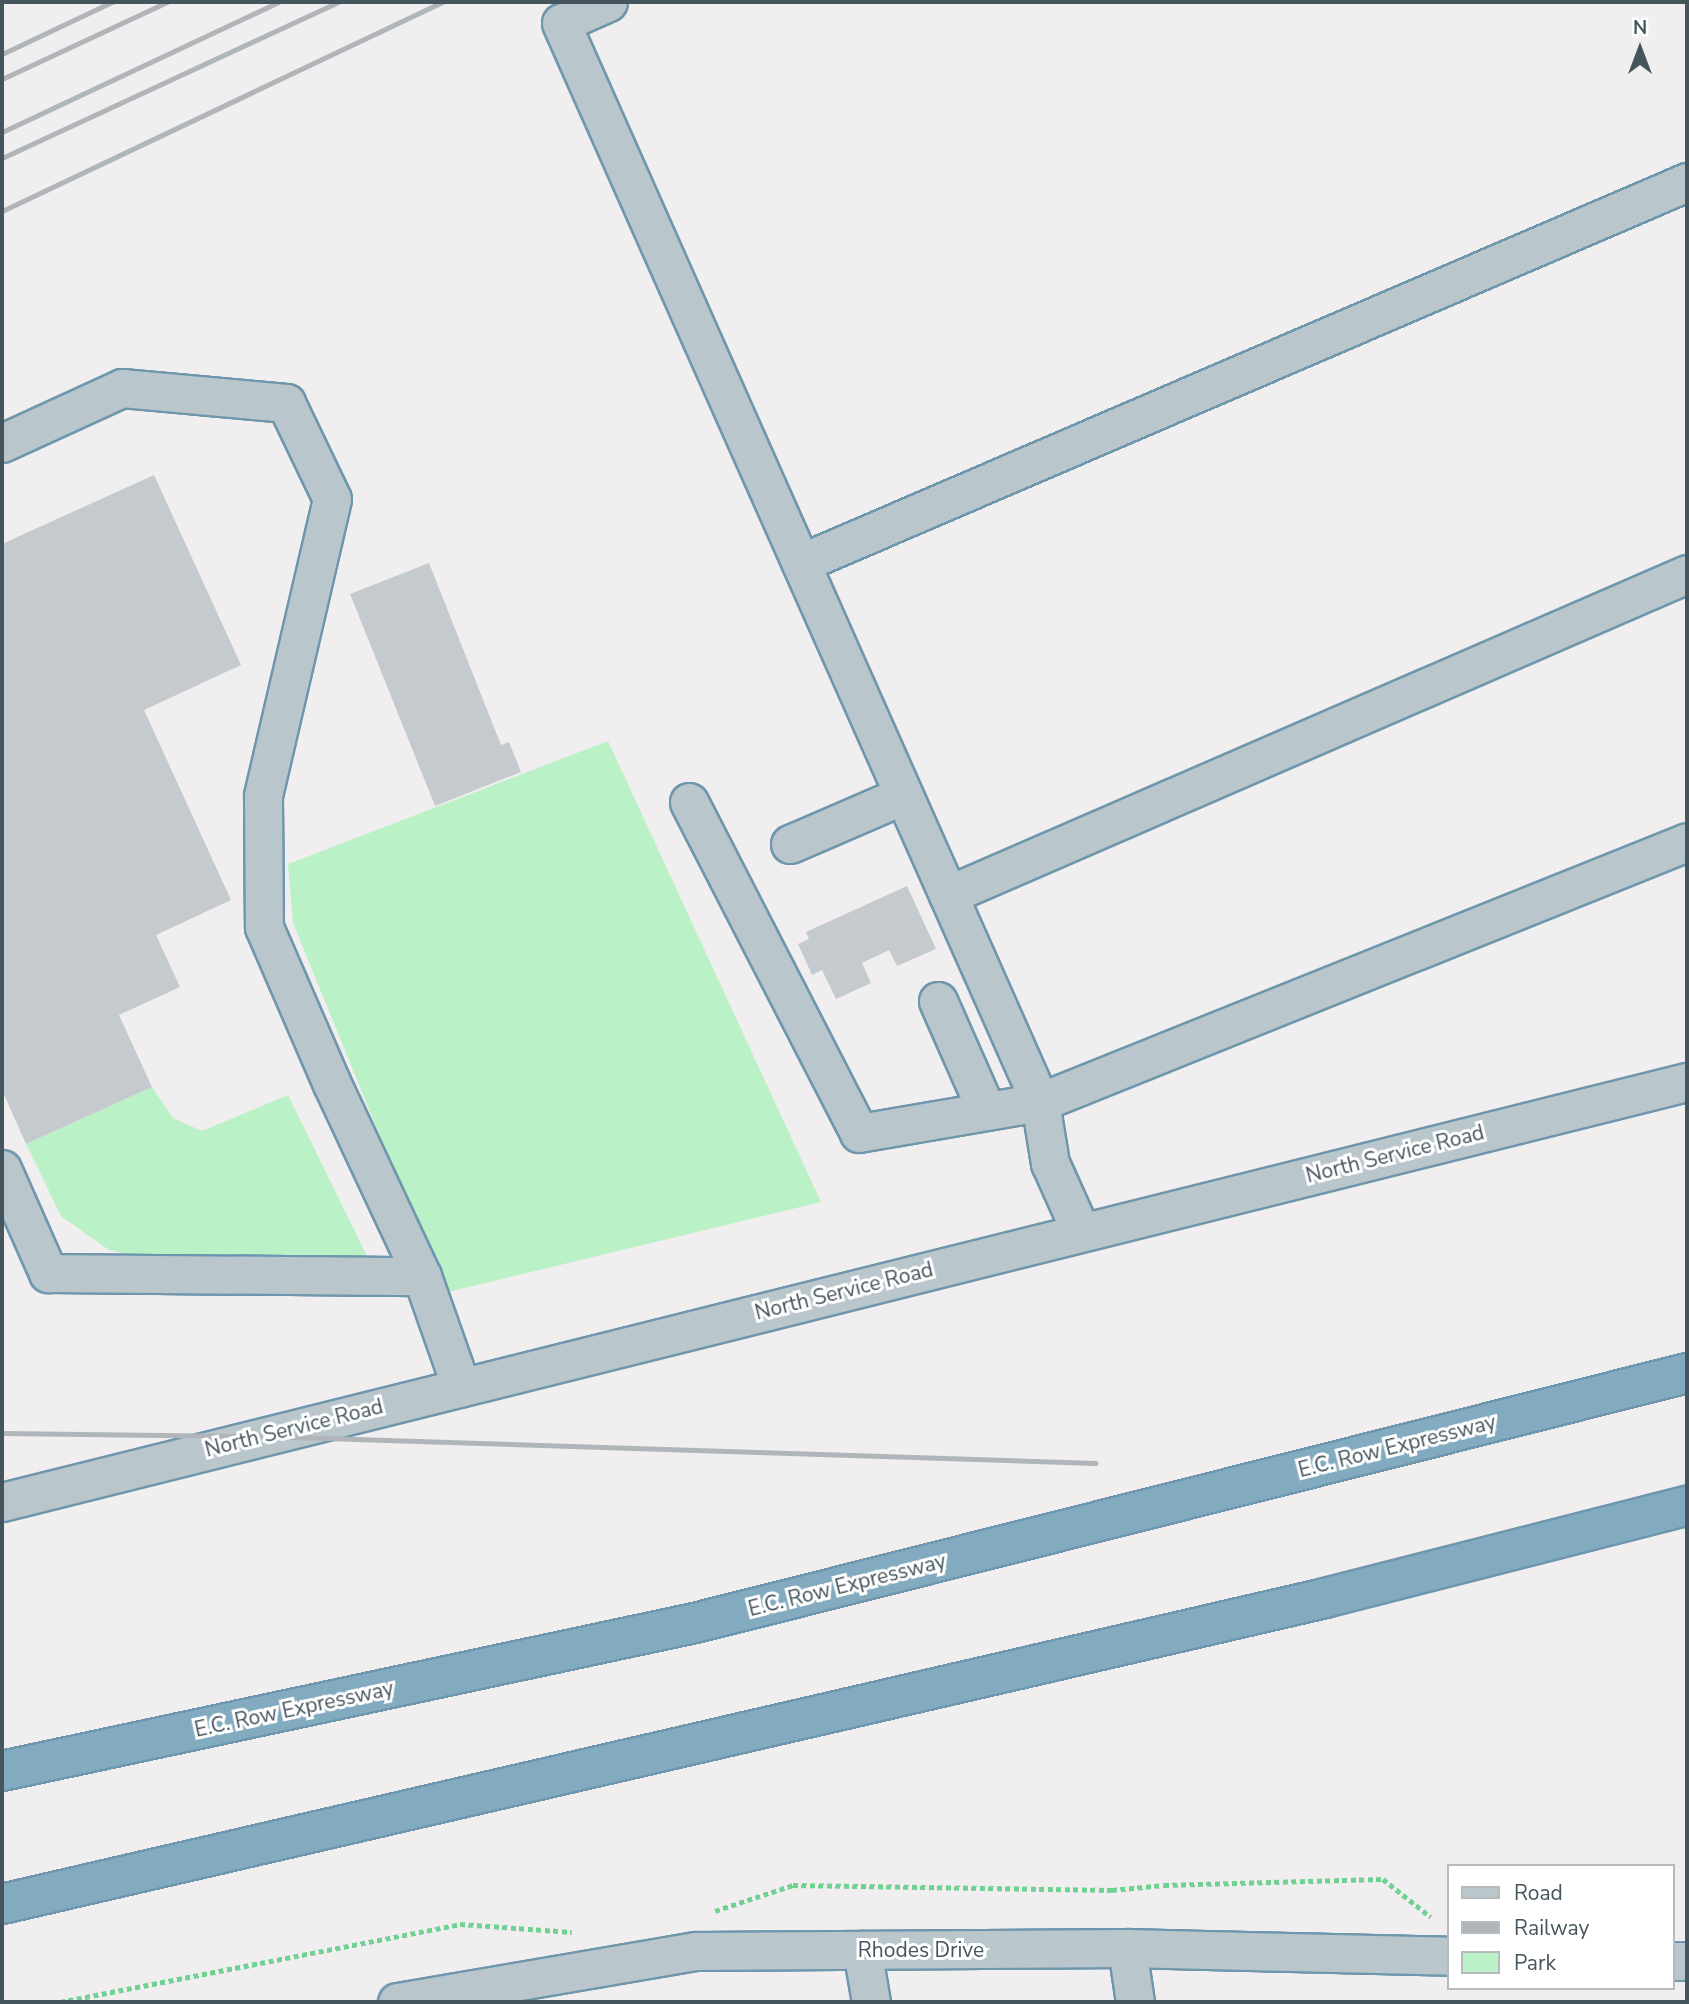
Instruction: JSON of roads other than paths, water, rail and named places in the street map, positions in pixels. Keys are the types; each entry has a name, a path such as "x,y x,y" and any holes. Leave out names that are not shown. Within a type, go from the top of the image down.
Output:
{"highway":[{"name":"E.C. Row Expressway","path":"2,1771 695,1623 1687,1373"},
{"path":"2,1903 1325,1598 1687,1506"}],"street":[{"path":"608,2 561,23 1040,1102 1050,1163 1081,1232"},
{"path":"801,563 1687,182"},
{"path":"2,443 122,388 286,403 331,499 263,796 264,927 332,1084 422,1276 461,1387"},
{"path":"948,895 1687,574"},
{"path":"790,844 903,795"},
{"path":"689,802 859,1133 1040,1102 1687,842"},
{"path":"938,1001 986,1110"},
{"name":"North Service Road","path":"2,1502 1687,1082"},
{"path":"2,1169 48,1273 422,1276"},
{"path":"1126,1948 1135,2002"},
{"name":"Rhodes Drive","path":"397,2002 695,1951 1126,1948 1448,1955"},
{"path":"862,1950 871,2002"}],"railway":[{"path":"2,54 112,2"},
{"path":"2,79 167,2"},
{"path":"2,132 278,2"},
{"path":"2,158 338,2"},
{"path":"2,211 443,2"},
{"path":"2,1433 262,1436 1096,1463"}]}
